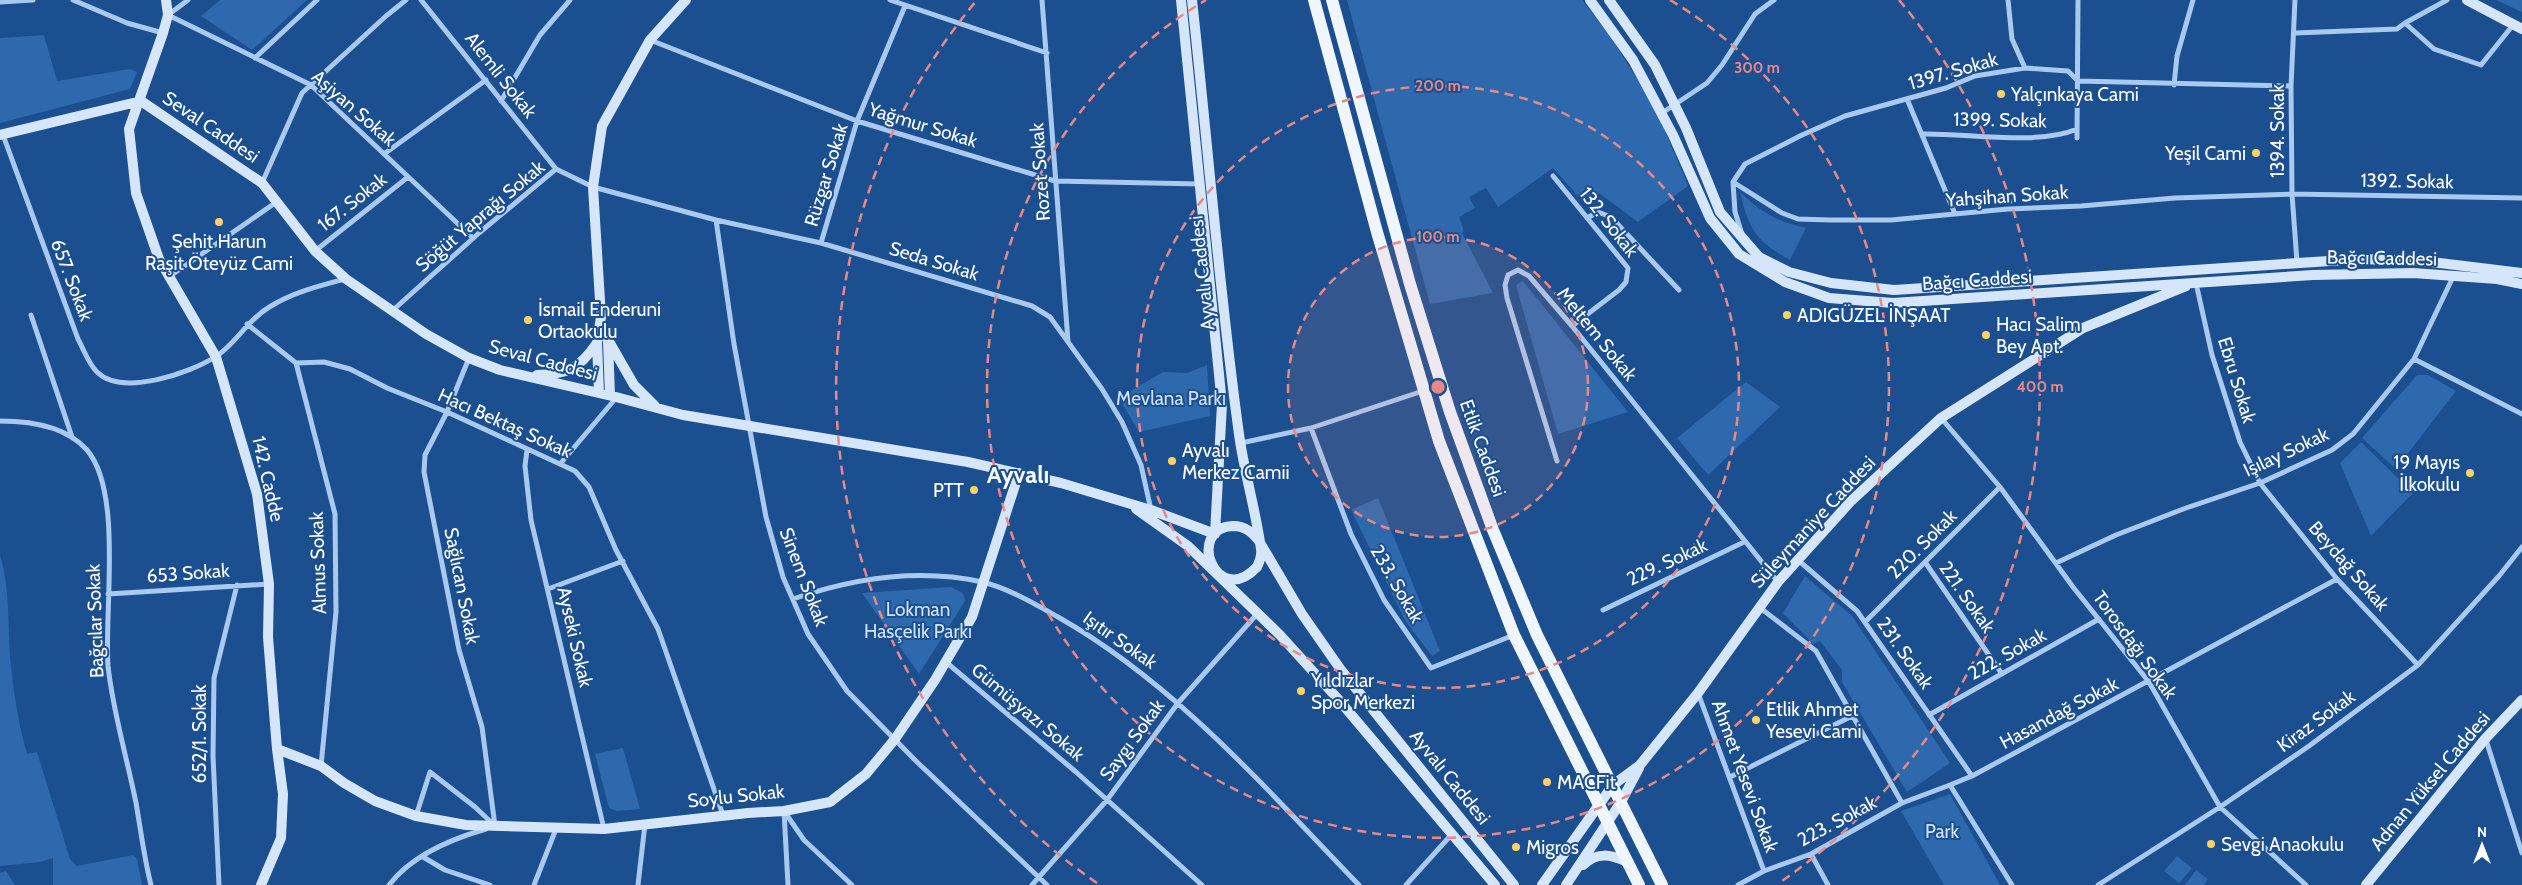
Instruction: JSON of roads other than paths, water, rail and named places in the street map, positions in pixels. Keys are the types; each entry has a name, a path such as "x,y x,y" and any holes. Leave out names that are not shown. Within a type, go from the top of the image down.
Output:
{"main road":[{"path":"166,0 168,15"},
{"path":"599,393 598,343 601,317 593,187 602,126 650,40 686,0"},
{"name":"Ayvalı Caddesi","path":"1181,0 1222,404 1216,534"},
{"name":"Ayvalı Caddesi","path":"1192,0 1226,344 1240,443 1261,559 1251,574 1233,579 1216,572"},
{"name":"Etlik Caddesi","path":"1314,0 1377,232 1439,441 1514,636 1606,823 1639,885"},
{"name":"Etlik Caddesi","path":"1332,0 1407,275 1442,385 1493,530 1533,626 1662,885"},
{"name":"Bağcı Caddesi","path":"1590,0 1634,60 1662,113 1710,218 1738,254 1785,282 1829,298 1893,303 2313,275 2413,273 2497,279 2522,284"},
{"name":"Bağcı Caddesi","path":"1609,0 1656,65 1720,212 1758,257 1789,272 1831,283 1894,290 2359,259 2423,261 2522,273"},
{"path":"2467,0 2517,27"},
{"name":"142. Cadde","path":"168,15 141,101 129,129 136,193 159,259 216,357 258,494 269,584 268,638 277,749 283,794 281,838 260,885"},
{"name":"Seval Caddesi","path":"1,135 141,101 262,183 278,201 315,251 346,279 426,334 469,358 500,370 613,396 683,415 968,462 1019,473 1061,483 1131,506 1152,510 1216,534"},
{"path":"2196,269 2196,282"},
{"name":"Süleymaniye Caddesi","path":"1542,885 1597,805 1613,785 1640,765 1698,693 1758,606 1778,582 1851,502 1941,418 2083,328 2196,282"},
{"path":"601,317 607,338 613,396"},
{"path":"607,338 634,385 656,408"},
{"path":"521,375 554,374 574,370 587,358 598,343"},
{"name":"Soylu Sokak","path":"277,749 322,766 344,783 374,801 416,816 466,825 604,829 723,815 784,811 830,802 866,774 895,739 946,662 972,617 1019,473"},
{"name":"Seval Caddesi","path":"1131,506 1188,546 1216,572"},
{"name":"Ayvalı Caddesi","path":"1495,885 1338,699 1258,613 1216,572 1208,557 1211,541 1216,534 1230,526 1239,526 1247,529 1259,541 1302,614 1341,670 1514,885"},
{"name":"Adnan Yüksel Caddesi","path":"2366,885 2486,739 2522,700"},
{"path":"1566,885 1621,802 1640,765"},
{"path":"1576,871 1585,862 1600,854 1627,862"}],"street":[{"path":"0,2 33,0"},
{"path":"73,0 127,23 163,33"},
{"path":"168,15 188,0"},
{"path":"255,58 317,0"},
{"path":"262,183 302,93 406,0"},
{"name":"Alemli Sokak","path":"421,0 556,169"},
{"path":"890,0 1047,53"},
{"name":"Rozet Sokak","path":"1042,0 1068,341"},
{"path":"1662,113 1706,83 1722,65 1755,14 1774,0"},
{"path":"2008,0 2012,39 2025,68"},
{"path":"2077,138 2078,0"},
{"path":"2174,85 2177,56 2193,0"},
{"name":"1394. Sokak","path":"2295,0 2295,33 2291,86 2292,194 2297,262"},
{"path":"2295,33 2397,29 2447,0"},
{"path":"501,101 540,35 567,1"},
{"name":"Rüzgar Sokak","path":"821,243 858,122 905,6"},
{"name":"Aşiyan Sokak","path":"168,15 311,84 473,238"},
{"path":"2405,23 2434,49 2481,66 2517,27"},
{"name":"Yağmur Sokak","path":"650,40 858,122 1055,181 1200,184"},
{"name":"1397. Sokak","path":"1733,182 1745,164 1844,116 1907,99 1975,76 2025,68 2068,71 2078,81 2174,85 2291,86"},
{"path":"384,154 486,80"},
{"path":"1907,99 1956,214"},
{"name":"1399. Sokak","path":"1922,134 2030,137 2061,136 2077,129"},
{"name":"657. Sokak","path":"1,135 66,307 89,362 98,373 116,380 160,381 216,357"},
{"name":"Söğüt Yaprağı Sokak","path":"392,311 473,238 556,169 593,187"},
{"name":"132. Sokak","path":"1553,176 1628,268 1626,282 1619,290 1572,326"},
{"name":"167. Sokak","path":"315,251 408,177"},
{"path":"1733,182 1735,212 1745,242"},
{"name":"Yahşihan Sokak","path":"1733,182 1766,204 1798,219 1891,220 2008,209 2081,206 2175,198 2292,194"},
{"name":"Seda Sokak","path":"593,187 716,220 821,243 1032,306 1050,317 1102,389 1122,422 1141,465 1152,510"},
{"name":"1392. Sokak","path":"2292,194 2522,198"},
{"path":"170,276 278,201"},
{"path":"1587,218 1598,212 1611,217 1679,290"},
{"name":"Sinem Sokak","path":"716,220 734,344 766,517 784,577 808,634 847,691 1047,885"},
{"name":"Meltem Sokak","path":"1557,460 1507,298 1505,284 1508,275 1518,270 1529,276 1572,326 1778,582"},
{"name":"Işılay Sokak","path":"2056,563 2116,535 2186,508 2260,483 2332,450 2353,434 2414,359 2453,277"},
{"path":"216,357 247,324 269,307 303,290 346,279"},
{"name":"Ebru Sokak","path":"2196,282 2212,355 2237,433 2260,483"},
{"path":"31,316 72,437"},
{"path":"247,324 296,363"},
{"name":"Sağlıcan Sokak","path":"469,358 447,412 425,455 424,472 459,650 482,726 495,826"},
{"path":"2414,359 2522,414"},
{"name":"Hacı Bektaş Sokak","path":"296,363 324,362 350,369 387,388 447,412 527,450 575,470 589,487 622,562 658,629 723,815"},
{"name":"Almus Sokak","path":"296,363 335,514 336,612 322,766"},
{"path":"1240,443 1312,428 1442,385"},
{"path":"560,464 613,396"},
{"name":"Torosdağı Sokak","path":"1941,418 2000,487 2056,563 2149,682 2220,807 2306,885"},
{"name":"Bağcılar Sokak","path":"0,421 26,421 49,427 72,437 88,451 99,472 105,491 108,666 119,729 136,805 143,853 151,885"},
{"name":"233. Sokak","path":"1312,428 1351,534 1384,600 1431,668 1514,636"},
{"name":"Ayseki Sokak","path":"527,450 525,466 531,520 604,829"},
{"name":"Beydağ Sokak","path":"2260,483 2337,579 2418,665"},
{"name":"220. Sokak","path":"1865,622 2000,487"},
{"name":"229. Sokak","path":"1602,610 1744,542"},
{"name":"Kiraz Sokak","path":"2098,885 2220,807 2309,746 2418,665 2499,576 2522,547"},
{"name":"231. Sokak","path":"1798,560 1857,611 1972,776"},
{"path":"548,589 622,562"},
{"name":"221. Sokak","path":"1925,562 2002,674"},
{"name":"Işıtır Sokak","path":"793,599 830,586 880,577 938,575 984,582 1033,603 1091,636 1148,677 1212,733 1359,885"},
{"name":"Hasandağ Sokak","path":"1950,784 1972,776 2337,579"},
{"name":"653 Sokak","path":"108,594 269,584"},
{"name":"652/1. Sokak","path":"219,885 213,756 214,678 237,585"},
{"path":"1758,606 1816,651 1902,803"},
{"name":"Saygı Sokak","path":"1032,885 1107,800 1178,703 1258,613"},
{"name":"222. Sokak","path":"1929,714 2099,619"},
{"name":"Gümüşyazı Sokak","path":"946,662 1107,800 1202,885"},
{"name":"Ahmet Yesevi Sokak","path":"1698,693 1764,871"},
{"path":"1730,777 1852,716"},
{"path":"2486,739 2522,853"},
{"path":"416,816 430,772 475,807 495,826"},
{"path":"1950,784 2012,885"},
{"name":"223. Sokak","path":"1738,885 1764,871 1811,854 1902,803 1950,784"},
{"path":"784,811 788,885"},
{"path":"784,811 804,840 852,885"},
{"path":"638,885 645,824"},
{"path":"389,885 422,857 459,836 495,826"},
{"path":"534,885 556,829"},
{"path":"1406,885 1452,834"},
{"path":"1811,854 1828,885"},
{"path":"422,857 445,870 490,885"}],"place":[{"name":"Yalçınkaya Cami","path":"2001,94"},
{"name":"Yeşil Cami","path":"2256,153"},
{"name":"Şehit Harun Raşit Öteyüz Cami","path":"219,222"},
{"name":"ADIGÜZEL İNŞAAT","path":"1787,315"},
{"name":"İsmail Enderuni Ortaokulu","path":"528,320"},
{"name":"Hacı Salim Bey Apt.","path":"1986,335"},
{"name":"Ayvalı Merkez Camii","path":"1172,461"},
{"name":"19 Mayıs İlkokulu","path":"2470,473"},
{"name":"PTT","path":"974,490"},
{"name":"Yıldızlar Spor Merkezi","path":"1301,691"},
{"name":"Etlik Ahmet Yesevi Cami","path":"1756,720"},
{"name":"MACFit","path":"1547,782"},
{"name":"Sevgi Anaokulu","path":"2211,844"},
{"name":"Migros","path":"1516,847"}],"district":[{"name":"Ayvalı","path":"1018,474"}],"park label":[{"name":"Mevlana Parkı","path":"1171,398"},
{"name":"Lokman Hasçelik Parkı","path":"918,620"},
{"name":"Park","path":"1942,831"}]}
